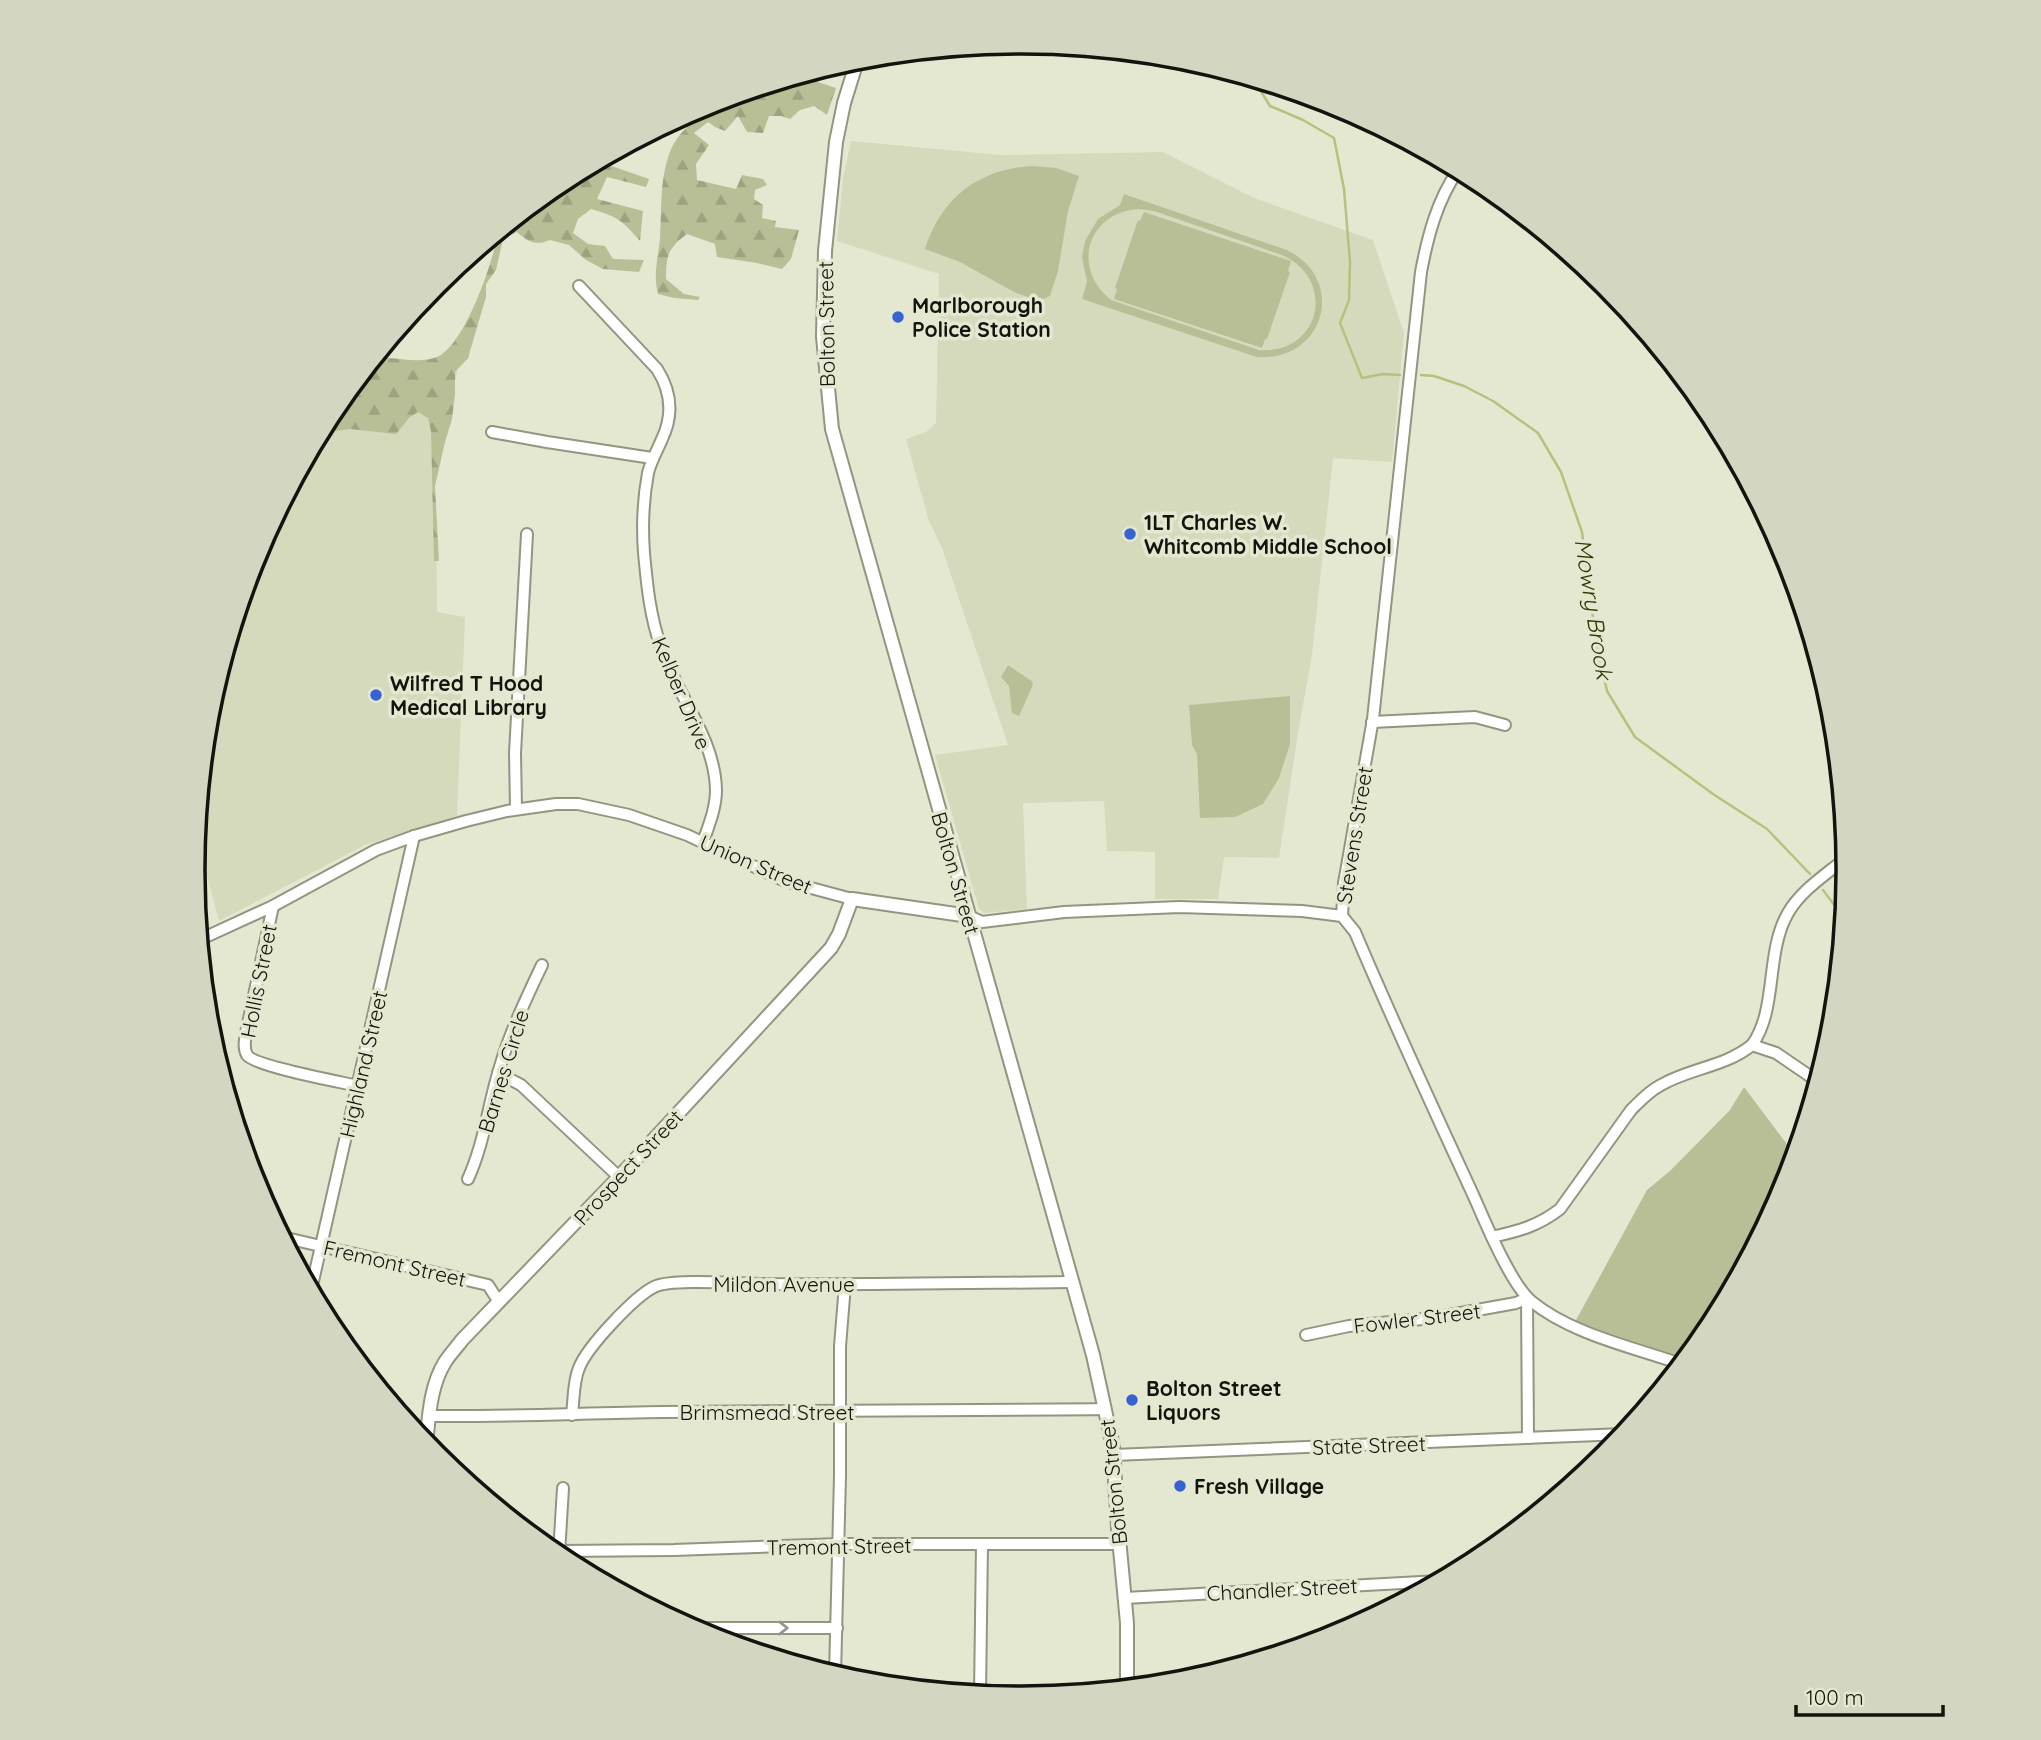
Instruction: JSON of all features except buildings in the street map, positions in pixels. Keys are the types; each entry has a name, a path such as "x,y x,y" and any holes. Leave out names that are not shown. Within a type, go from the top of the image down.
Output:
{"main road":[{"name":"Bolton Street","path":"854,72 839,123 829,202 822,317 829,412 837,452 1088,1337 1105,1409 1114,1455 1128,1639 1127,1679"},
{"name":"Union Street","path":"852,899 969,916"},
{"name":"Prospect Street","path":"428,1430 435,1386 446,1361 462,1339 619,1177 831,948 852,899"}],"street":[{"name":"Stevens Street","path":"1452,179 1436,211 1421,272 1372,722 1344,883 1342,916 1355,932 1492,1237 1527,1298 1558,1320 1672,1361"},
{"name":"Kelber Drive","path":"579,286 641,351 664,381 670,409 669,421 652,458 644,496 649,596 661,648 681,696 709,750 714,771 716,792 712,816 703,842"},
{"path":"492,432 652,458"},
{"path":"516,809 515,753 527,534"},
{"path":"1372,722 1475,717 1504,725"},
{"name":"Union Street","path":"207,936 273,906 376,850 414,836 516,809 556,804 578,804 629,815 703,842 785,881 852,899"},
{"name":"Highland Street","path":"314,1277 414,836"},
{"path":"1492,1237 1526,1230 1548,1219 1560,1209 1632,1110 1660,1085 1737,1056 1752,1045 1762,1026 1777,941 1788,913 1795,902 1836,866"},
{"name":"Hollis Street","path":"273,906 246,1033 247,1055 270,1066 358,1086"},
{"name":"Union Street","path":"969,916 982,922 1064,912 1179,907 1302,911 1342,916"},
{"name":"Barnes Circle","path":"468,1179 478,1157 498,1073 512,1029 542,965"},
{"path":"1752,1045 1776,1053 1809,1075"},
{"path":"498,1073 521,1084 619,1177"},
{"name":"Fremont Street","path":"293,1239 488,1285 499,1302"},
{"name":"Mildon Avenue","path":"572,1415 574,1383 587,1353 602,1334 655,1286 686,1283 845,1285 1072,1282"},
{"path":"835,1664 840,1346 845,1285"},
{"path":"1527,1298 1528,1438"},
{"name":"Fowler Street","path":"1306,1335 1349,1326 1433,1318 1516,1303 1527,1298"},
{"name":"Brimsmead Street","path":"429,1416 1105,1409"},
{"name":"State Street","path":"1114,1455 1609,1435"},
{"path":"560,1543 564,1488"},
{"name":"Tremont Street","path":"576,1553 839,1544 1119,1544"},
{"path":"980,1684 982,1544"},
{"name":"Chandler Street","path":"1125,1598 1417,1582"},
{"path":"719,1628 837,1628"}],"shaded area":[{"name":"1LT Charles W. Whitcomb Middle School","path":"851,141 1001,155 1163,152 1254,198 1373,240 1404,333 1392,462 1333,458 1312,655 1279,858 1224,857 1218,899 1155,899 1155,852 1107,851 1104,801 1023,803 1027,909 984,913 979,909 935,755 1008,745 942,548 929,521 906,439 926,432 936,423 939,274 837,241 843,178"},
{"path":"460,361 432,469 436,512 437,612 465,617 457,816 365,845 219,921 205,869 206,817 220,711 233,659 248,608 289,509 314,462 352,402"}],"green space":[{"path":"814,81 836,88 827,115 814,106 800,110 790,119 769,116 763,133 747,132 738,116 725,131 708,122 694,133 709,145 696,164 697,180 736,189 742,175 763,179 767,185 755,190 754,199 763,205 762,218 776,221 775,227 799,230 791,259 782,269 717,257 715,244 687,234 669,253 666,279 684,294 700,297 698,300 658,294 656,273 663,181 674,143 690,124 708,116 809,82"},
{"path":"610,166 649,179 646,187 607,177 597,199 643,211 640,241 619,220 591,209 578,219 573,233 588,244 605,246 613,259 644,260 639,272 603,269 586,260 569,245 550,240 532,242 517,232 507,237 567,192"},
{"path":"1032,166 1056,168 1079,176 1068,211 1058,271 1050,296 1039,301 1014,292 960,262 925,249 941,215 964,190 995,173"},
{"path":"1124,194 1284,249 1304,262 1316,278 1322,296 1320,315 1313,332 1299,346 1281,355 1257,357 1082,299 1087,282 1082,257 1085,241 1098,219 1120,205","holes":["1138,209 1154,211 1282,255 1300,266 1311,281 1315,297 1314,314 1308,329 1296,341 1280,348 1259,350 1111,300 1091,273 1090,244 1096,231 1107,220 1121,213"]},
{"path":"1144,212 1291,261 1290,272 1262,348 1114,299 1115,288 1138,220 1140,221"},
{"path":"503,241 496,270 486,284 486,297 468,358 455,372 452,419 435,486 439,561 434,561 431,431 428,418 418,412 410,417 396,434 350,429 333,431 387,357 431,359 447,349 458,337 467,320 494,248"},
{"path":"1008,665 1033,682 1019,716 1012,713 1009,686 1001,677"},
{"path":"1290,696 1290,744 1279,778 1263,804 1235,817 1200,818 1197,754 1192,745 1189,705"},
{"path":"1744,1087 1788,1145 1752,1231 1727,1278 1676,1356 1575,1322 1647,1190 1671,1170 1730,1110"}],"waterway":[{"path":"1261,91 1270,106 1303,120 1334,138 1344,189 1350,262 1349,300 1340,323 1362,378 1383,374 1400,375"},
{"name":"Mowry Brook","path":"1421,375 1434,376 1464,386 1493,401 1538,433 1561,472 1582,532 1596,642 1607,691 1635,737 1713,794 1767,829 1810,874"},
{"name":"Mowry Brook","path":"1823,890 1835,906"}],"place":[{"name":"Marlborough Police Station","path":"898,317"},
{"name":"1LT Charles W. Whitcomb Middle School","path":"1130,534"},
{"name":"Wilfred T Hood Medical Library","path":"376,695"},
{"name":"Bolton Street Liquors","path":"1132,1400"},
{"name":"Fresh Village","path":"1180,1486"}]}
